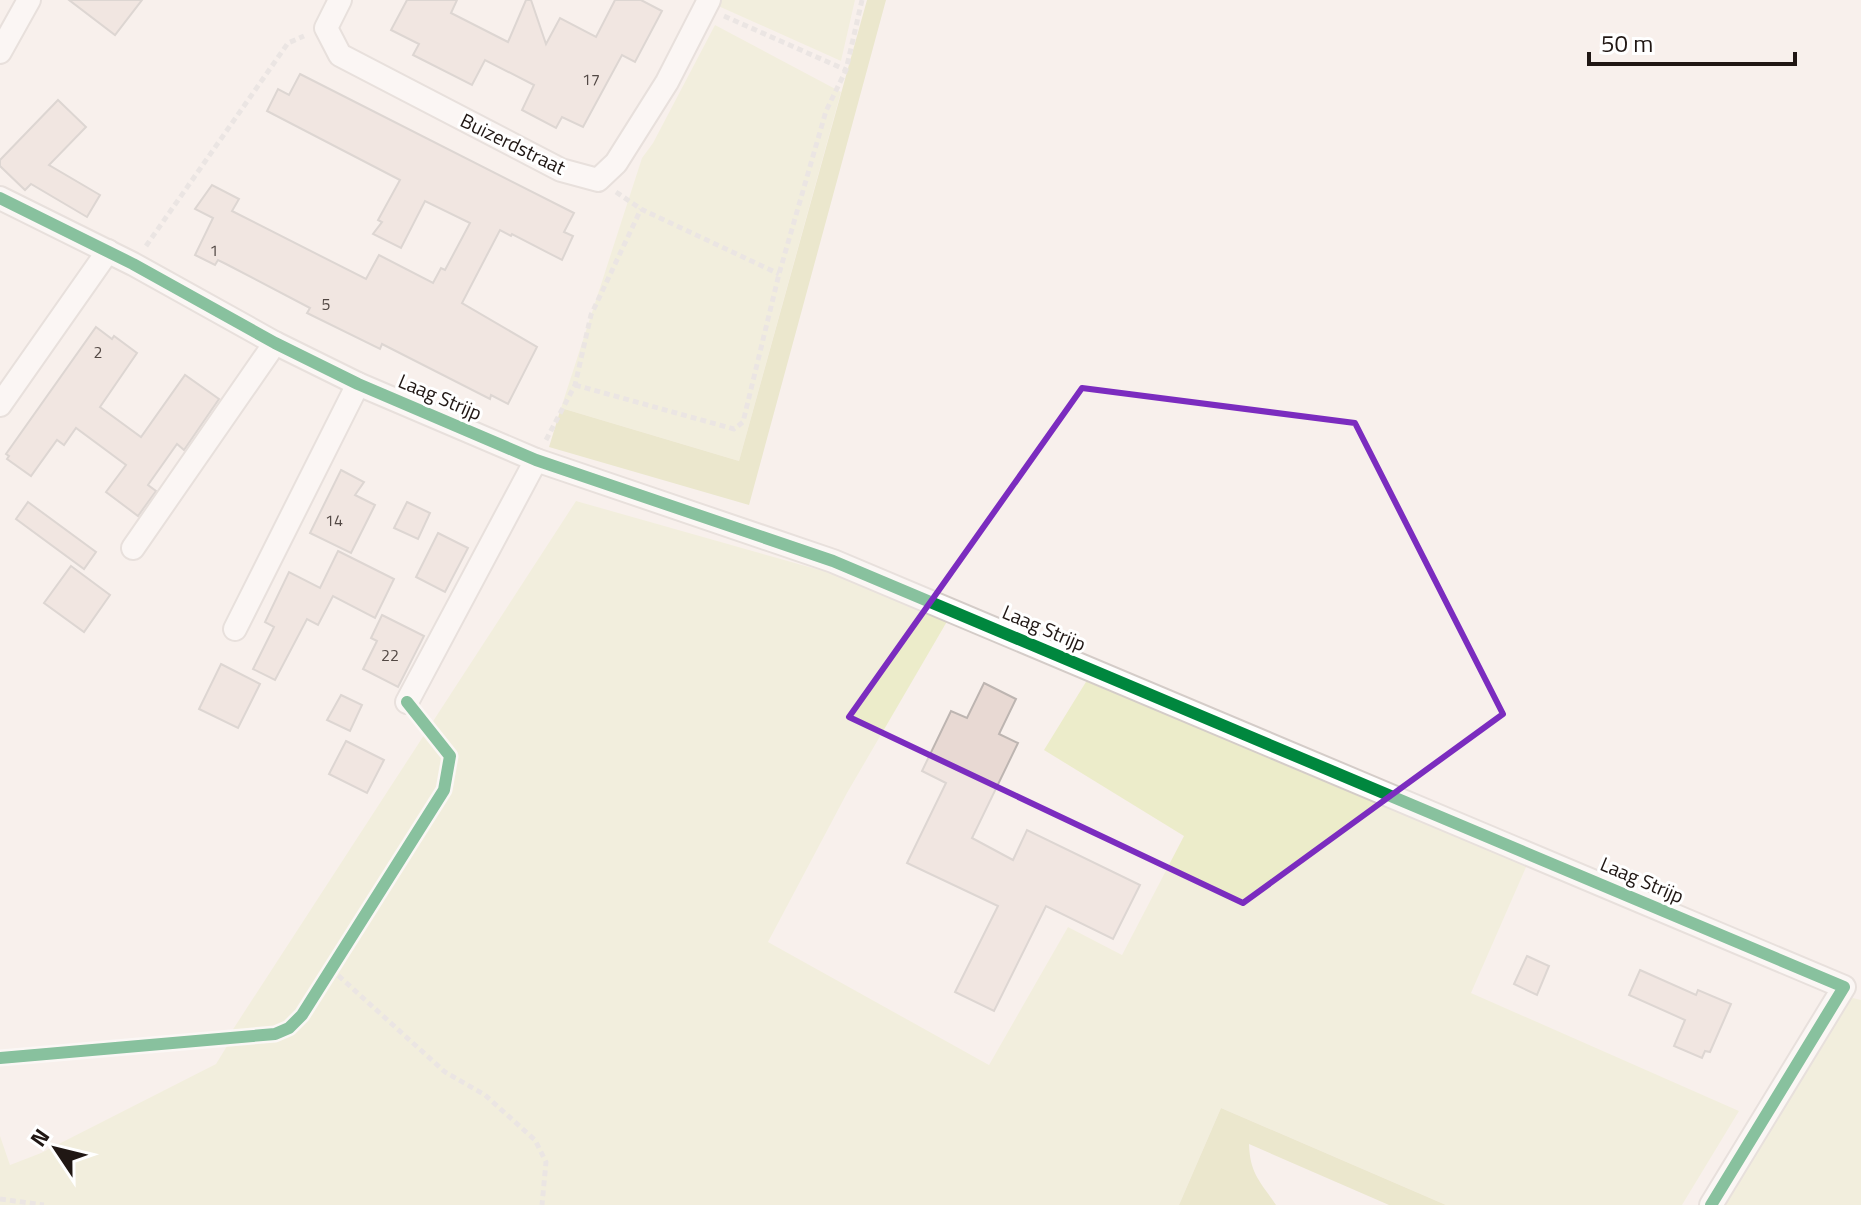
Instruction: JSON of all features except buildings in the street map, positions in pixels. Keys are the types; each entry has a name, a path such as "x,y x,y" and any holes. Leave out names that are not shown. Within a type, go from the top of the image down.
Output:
{"street":[{"path":"0,52 29,0"},
{"path":"326,28 340,0"},
{"name":"Buizerdstraat","path":"326,28 340,55 561,170 598,180 616,163 667,82 707,4"},
{"name":"Laag Strijp","path":"0,198 108,251 275,343 358,384 536,460 833,561 1844,987 1711,1205"},
{"path":"0,405 108,251"},
{"path":"133,548 275,343"},
{"path":"235,629 358,384"},
{"path":"407,702 536,460"}],"path":[{"path":"575,385 734,429 743,422 779,274 826,111 846,70 862,0"},
{"path":"707,4 846,70"},
{"path":"133,264 288,43 326,28"},
{"path":"536,460 575,385 591,315 641,209 779,274"},
{"path":"339,957 327,975 445,1072 485,1095 535,1140 546,1162 542,1205"},
{"path":"0,1199 44,1205"}],"highlighted area":[{"path":"1082,388 1355,423 1503,714 1243,903 849,717"}],"green space":[{"path":"719,0 855,0 841,61 716,5"},
{"path":"867,0 886,0 749,505 549,447 561,408 739,461"},
{"path":"715,25 841,92 739,461 561,408 642,158 653,143"},
{"path":"576,501 834,574 949,618 847,793 768,942 989,1065 1068,927 1122,955 1184,836 1044,750 1089,677 1527,865 1471,993 1739,1111 1682,1205 1446,1205 1221,1108 1179,1205 0,1205 0,1136 10,1165 41,1153 216,1064 227,1046 228,1037"},
{"path":"1853,998 1861,1000 1861,1205 1719,1205 1845,1001"},
{"path":"1221,1108 1446,1205 1389,1205 1249,1144 1254,1170 1276,1205 1179,1205"}],"cycle path":[{"path":"0,198 133,264 275,343 358,384 536,460 833,561 1844,987 1711,1205"},
{"path":"0,1058 275,1034 289,1028 302,1015 444,790 450,756 407,702"}]}
